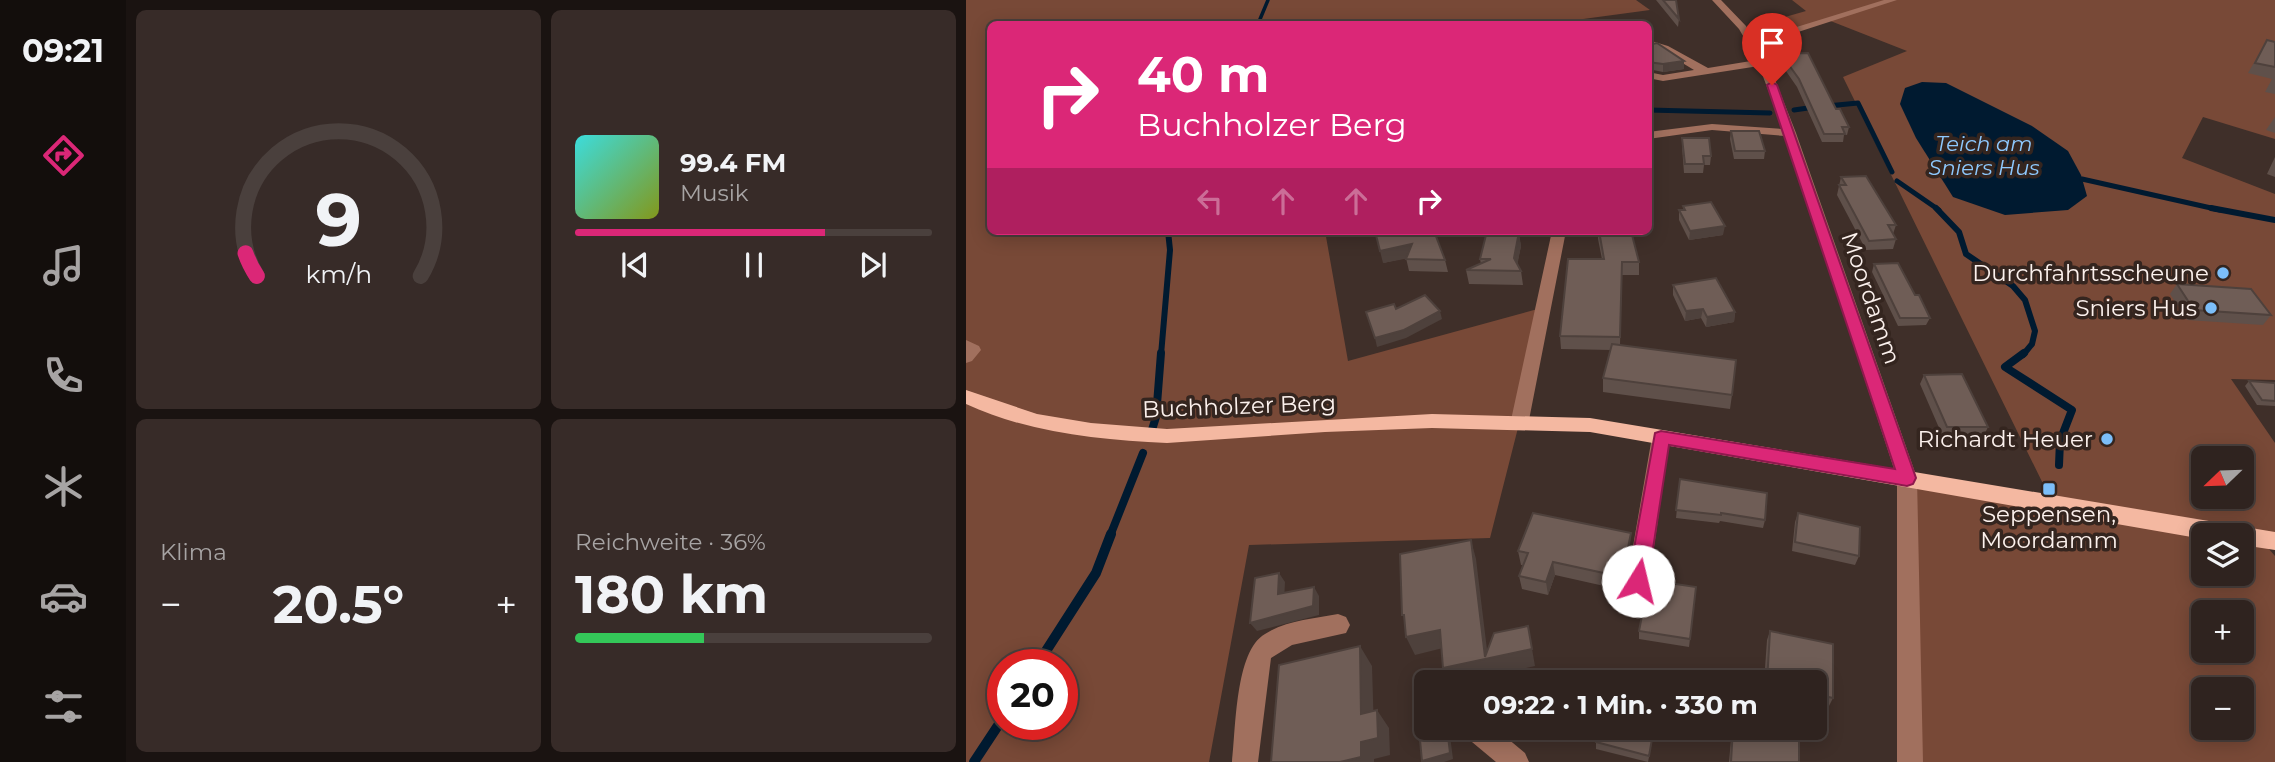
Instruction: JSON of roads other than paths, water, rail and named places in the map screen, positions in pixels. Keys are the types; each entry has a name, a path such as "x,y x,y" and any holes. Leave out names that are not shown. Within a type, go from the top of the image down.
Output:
{"main road":[{"name":"Buchholzer Berg","path":"966,397 1004,411 1064,426 1129,435 1167,436 1407,423 1520,420 1590,425 2191,527"},
{"name":"Buchholzer Berg","path":"2254,538 2275,541"}],"street":[{"name":"Moordamm","path":"1716,0 1754,43 1763,61 1790,132 1907,478 1910,762"},
{"path":"1754,43 1893,0"},
{"path":"1652,44 1670,48 1692,66 1707,71"},
{"path":"1652,76 1663,78 1763,61"},
{"path":"1652,135 1712,127 1790,132"},
{"path":"1520,420 1558,235"},
{"path":"966,346 973,350 966,357"},
{"path":"1638,581 1661,438"},
{"path":"1245,762 1257,659 1262,648 1278,638 1338,625"},
{"path":"1488,740 1510,760"}],"water":[{"name":"Teich am Sniers Hus","path":"1922,82 1946,83 2032,126 2068,151 2081,175 2087,196 2068,210 2005,215 1953,197 1916,138 1900,104 1905,88"}],"waterway":[{"path":"1259,21 1268,0"},
{"path":"1827,106 1858,103 1892,172"},
{"path":"1794,110 1815,107"},
{"path":"1652,110 1770,113"},
{"path":"2082,179 2212,208"},
{"path":"1897,181 1939,210"},
{"path":"1936,208 1959,232 1966,254 2013,286 2025,300 2035,331 2032,344 2023,355"},
{"path":"2212,208 2275,220"},
{"path":"2212,208 2220,210"},
{"path":"1161,355 1170,250 1168,235"},
{"path":"1151,433 1156,417 1161,353"},
{"path":"2024,353 2005,367 2072,410 2060,441 2059,465"},
{"path":"1110,536 1143,453"},
{"path":"1047,649 1096,573 1111,534"},
{"path":"974,762 988,740"}],"place":[{"name":"Durchfahrtsscheune","path":"2223,273"},
{"name":"Sniers Hus","path":"2211,308"},
{"name":"Richardt Heuer","path":"2107,439"},
{"name":"Seppensen, Moordamm","path":"2049,489"}]}
